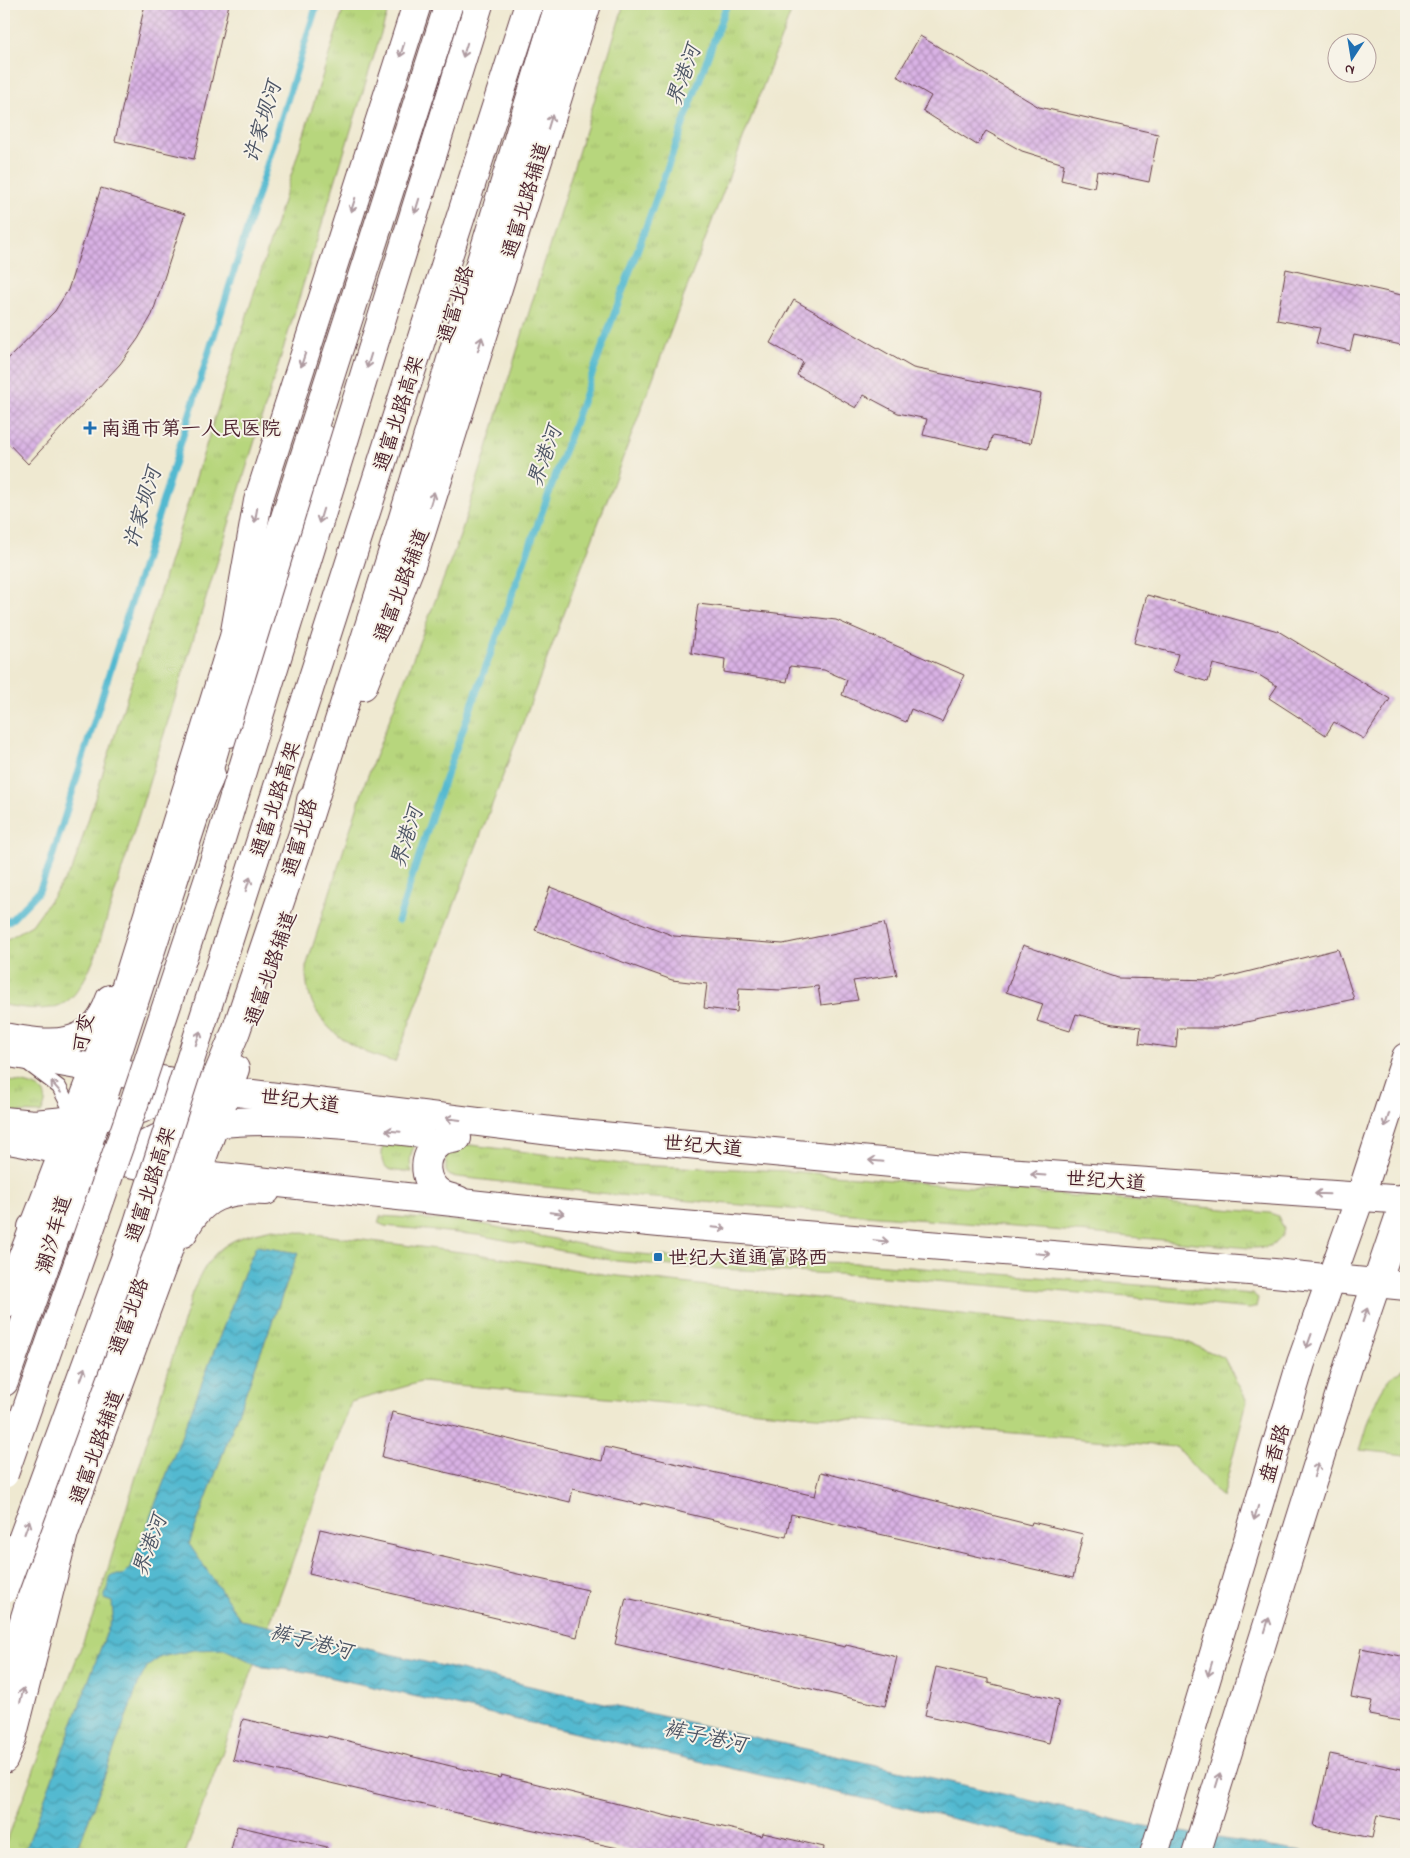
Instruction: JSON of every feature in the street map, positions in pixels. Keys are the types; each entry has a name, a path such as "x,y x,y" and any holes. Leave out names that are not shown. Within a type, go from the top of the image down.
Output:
{"main road":[{"path":"7,1048 38,1043 60,1044 79,1037 96,1026 109,1004 144,897 201,796 242,632 258,501 417,4"},
{"path":"103,1071 120,1005 164,862 242,632 449,4"},
{"path":"4,1382 15,1314 201,796 251,681 454,4"},
{"name":"通富北路高架","path":"4,1474 119,1146 208,881 479,4"},
{"name":"通富北路高架","path":"4,1589 136,1229 529,4"},
{"name":"通富北路","path":"242,1032 268,936 306,822 327,722 548,4"},
{"path":"306,822 396,541 559,4"},
{"name":"通富北路辅道","path":"205,1126 271,964 368,671 412,562 586,4"},
{"path":"4,1121 34,1124 141,1109 169,1096 200,1075 242,1032 256,992 268,936"},
{"path":"256,992 271,964"},
{"name":"世纪大道","path":"7,1048 103,1071 183,1085 559,1132 935,1167 1290,1193 1361,1195 1406,1199"},
{"name":"盘香路","path":"1154,1854 1301,1363 1361,1195 1406,1057"},
{"path":"4,1305 45,1230 83,1205 121,1161 155,1140 180,1130 205,1126 280,1122 626,1156 790,1153"},
{"name":"通富北路","path":"4,1654 205,1126"},
{"path":"457,1138 440,1142 429,1153 425,1169 430,1183 442,1195 467,1203"},
{"path":"4,1139 186,1173 517,1209 680,1225 1406,1286"},
{"name":"通富北路辅道","path":"4,1759 12,1738 64,1533 96,1447 186,1173"},
{"path":"4,1686 52,1529 131,1382 179,1241 192,1215 209,1200 230,1191 265,1191 400,1205 517,1209"},
{"path":"1196,1854 1376,1283 1406,1199"},
{"path":"15,1314 33,1272 45,1230"}],"lane":[{"name":"可变","path":"103,1071 109,1004"},
{"path":"7,1048 39,1070 59,1087 86,1118"},
{"name":"潮汐车道","path":"4,1444 52,1308 83,1205 87,1183 74,1151"},
{"path":"179,1241 186,1173"}],"green space":[{"path":"345,4 390,4 95,957 79,988 71,998 62,1004 51,1008 39,1009 4,1005 4,941 32,925 73,868"},
{"path":"624,4 794,4 395,1062 361,1050 345,1041 332,1030 321,1018 312,1003 307,986 306,967 365,783 460,536"},
{"path":"4,1080 28,1084 42,1091 45,1096 45,1103 41,1113 4,1112"},
{"path":"387,1138 418,1140 411,1156 412,1172 391,1170 384,1165 382,1149"},
{"path":"463,1144 630,1165 787,1171 1270,1213 1278,1216 1284,1229 1276,1243 1261,1248 1249,1248 1089,1233 617,1195 449,1176 446,1171 446,1153"},
{"path":"380,1216 472,1222 618,1252 697,1259 860,1263 1253,1294 1258,1298 1256,1307 1250,1309 860,1275 695,1268 616,1261 478,1235 385,1226 378,1223"},
{"path":"273,1229 477,1254 609,1275 1178,1338 1224,1358 1247,1401 1222,1498 1176,1447 421,1382 351,1402 185,1854 4,1854 4,1848 96,1608 192,1293 206,1266 222,1248 243,1237"},
{"path":"1406,1367 1406,1455 1360,1450 1375,1402 1381,1391 1396,1373"}],"water":[{"name":"裤子港河","path":"256,1246 298,1253 189,1544 241,1620 1134,1824 1314,1854 1114,1854 1090,1850 307,1672 263,1667 224,1649 194,1650 161,1657 147,1667 139,1682 76,1854 24,1854 113,1615 112,1602 104,1599 111,1575 123,1575 131,1567"}],"building":[{"path":"145,4 229,4 194,159 115,141"},
{"path":"920,36 1039,107 1158,134 1149,182 1097,171 1094,188 1061,180 1064,164 1022,151 986,131 977,145 923,111 931,96 897,76"},
{"path":"101,188 185,214 152,315 138,339 120,364 28,464 4,439 4,363 55,311 68,290"},
{"path":"1286,269 1406,296 1406,346 1354,335 1350,351 1316,343 1320,328 1277,320"},
{"path":"794,300 913,368 1041,394 1031,443 992,436 989,450 923,435 927,419 898,413 864,395 856,408 797,375 803,362 770,343"},
{"path":"1147,595 1278,631 1390,699 1364,739 1334,722 1326,735 1269,698 1277,686 1259,675 1213,664 1208,682 1173,671 1178,654 1134,643"},
{"path":"698,604 836,620 964,675 942,722 911,709 906,722 842,695 847,680 824,670 790,666 787,682 724,672 725,659 691,653"},
{"path":"550,887 674,936 783,944 884,923 897,975 853,981 858,1000 821,1005 818,986 781,990 739,988 737,1012 704,1008 707,984 672,980 535,930"},
{"path":"1023,945 1118,978 1215,980 1338,949 1354,999 1218,1028 1178,1028 1176,1048 1139,1043 1141,1027 1114,1024 1076,1014 1070,1031 1037,1021 1043,1004 1006,992"},
{"path":"392,1412 602,1461 605,1447 815,1496 821,1472 1031,1525 1032,1522 1083,1534 1073,1578 791,1514 786,1537 642,1503 642,1505 573,1489 570,1502 382,1457"},
{"path":"320,1529 588,1590 577,1637 309,1574"},
{"path":"626,1598 897,1657 885,1706 615,1644"},
{"path":"1361,1648 1406,1657 1406,1708 1403,1708 1400,1721 1369,1715 1372,1701 1351,1697"},
{"path":"936,1667 988,1679 988,1683 1059,1700 1049,1743 925,1715"},
{"path":"243,1719 327,1738 328,1736 500,1778 501,1775 675,1818 675,1816 762,1836 763,1833 824,1847 823,1854 646,1854 483,1819 233,1760"},
{"path":"1330,1754 1406,1770 1406,1821 1377,1815 1372,1838 1314,1826"},
{"path":"237,1826 327,1847 326,1854 230,1854"}],"waterway":[{"name":"许家坝河","path":"4,924 13,918 39,891 50,864 317,4"},
{"name":"界港河","path":"398,921 434,809 727,4"}],"place":[{"name":"南通市第一人民医院","path":"90,428"},
{"name":"世纪大道通富路西","path":"658,1257"}]}
